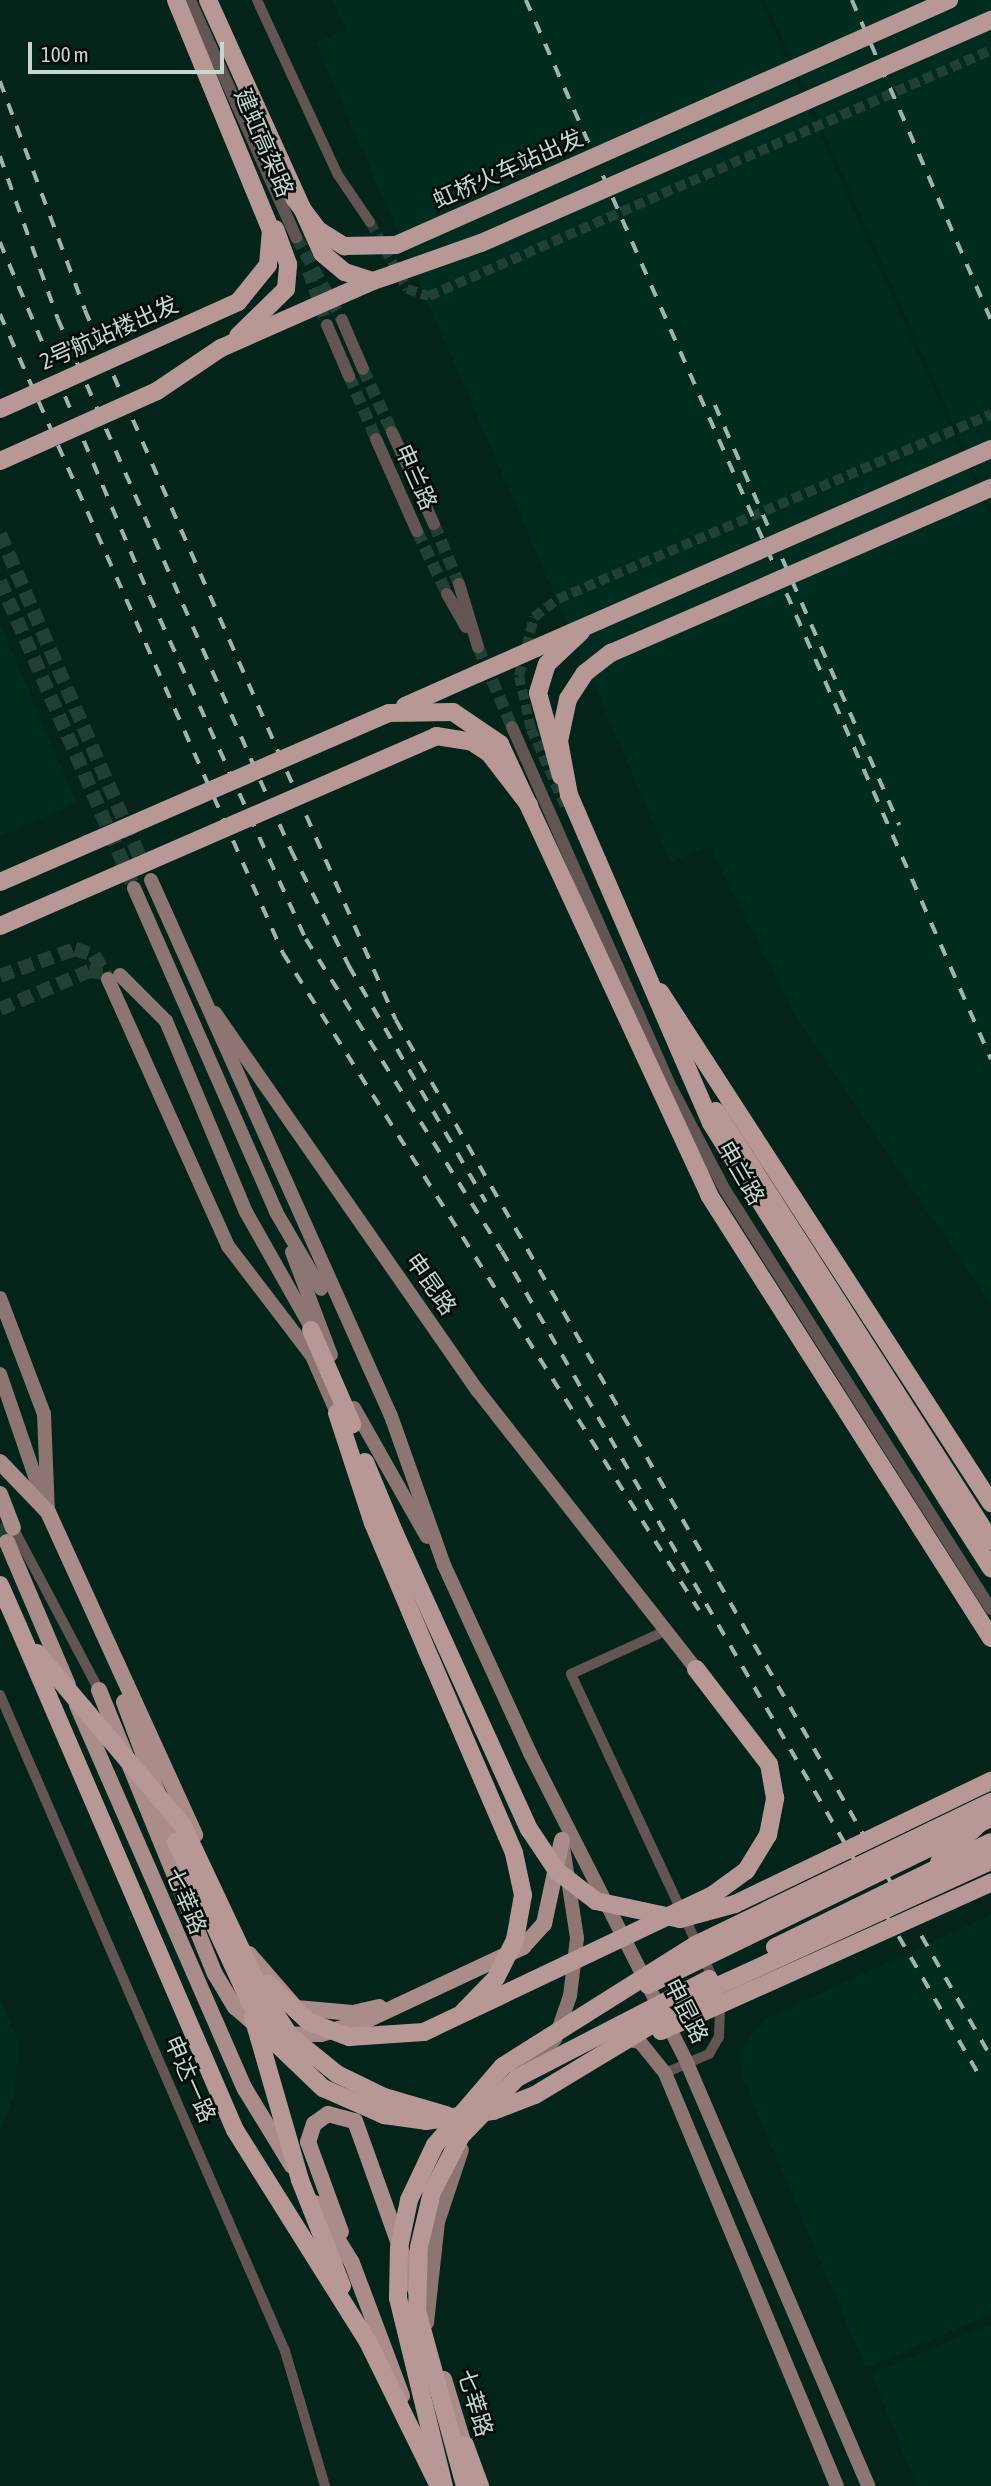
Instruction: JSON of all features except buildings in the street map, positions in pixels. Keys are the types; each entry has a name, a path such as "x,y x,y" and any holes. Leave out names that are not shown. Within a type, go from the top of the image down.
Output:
{"highway":[{"name":"建虹高架路","path":"176,0 267,209 268,265 238,302"},
{"name":"虹桥火车站出发","path":"208,0 294,198 318,230 344,246 396,244 949,0"},
{"path":"221,348 373,281 481,243 991,20"},
{"path":"294,198 322,253 373,281"},
{"path":"0,461 157,391 259,322 286,289 288,264 267,209"},
{"name":"2号航站楼出发","path":"0,409 238,302"},
{"path":"0,882 991,449"},
{"path":"569,795 561,720 576,686 598,661 991,488"},
{"path":"589,626 551,657 538,693 569,795 632,947 711,1123 765,1217 991,1568"},
{"path":"389,713 435,709 480,725 508,756 709,1195 990,1634"},
{"path":"0,926 436,736 472,742 489,753 529,805"},
{"path":"632,947 991,1503"},
{"path":"716,1111 971,1503 991,1541"},
{"path":"311,1330 395,1534 529,1829 557,1871 596,1901 680,1919 735,1904 991,1781"},
{"path":"337,1413 362,1453"},
{"path":"337,1413 373,1523 514,1853 523,1895 515,1940 496,1978 455,2019"},
{"path":"971,1503 991,1524"},
{"path":"0,1585 235,2130 368,2342"},
{"path":"18,1626 66,1695 183,1826 290,2036 337,2074 384,2098 446,2115"},
{"path":"247,1956 279,1998 309,2022 349,2037 388,2039 455,2019 714,1894 746,1871 768,1835 775,1798 769,1765 696,1669"},
{"path":"441,2486 398,2298 399,2248 409,2200 435,2146 467,2100 503,2066 695,1945 991,1802"},
{"path":"916,1880 967,1841 991,1809"},
{"path":"569,2022 991,1818"},
{"path":"176,1842 249,2000 279,2046 323,2088 384,2115 426,2121 446,2115 493,2111 535,2095 622,2047 709,1990 991,1861"},
{"path":"465,2486 417,2311 419,2247 432,2192 461,2136 517,2078 568,2049 991,1842"},
{"path":"622,2047 991,1883"},
{"path":"249,2000 319,2237 368,2342 441,2486"},
{"path":"465,2445 481,2486"}],"main road":[{"name":"申昆路","path":"151,880 391,1416 444,1565 530,1753 687,2063 868,2486"},
{"name":"申昆路","path":"134,888 276,1212 321,1290 343,1313"},
{"name":"申昆路","path":"160,904 224,1027 478,1391 696,1669"},
{"name":"申昆路","path":"337,1413 312,1356 228,1245 114,977 166,1021 246,1212 311,1330 331,1355 365,1434 444,1565"},
{"path":"276,1212 331,1355"},
{"path":"0,1298 26,1360 44,1415 48,1512"},
{"path":"0,1374 48,1512 112,1659 250,1957 275,1989 296,2008 353,2013 408,2000"},
{"path":"0,1462 48,1512"},
{"name":"七莘路","path":"0,1494 10,1535 245,2089 352,2263"},
{"path":"112,1659 137,1748 176,1842"},
{"path":"99,1690 137,1748"},
{"path":"99,1690 151,1826 235,2007 260,2029 290,2037 363,2022 523,1947 544,1924 562,1840"},
{"path":"427,2323 438,2222 459,2155 488,2105 555,2039 570,1996 577,1938 562,1840 530,1753"},
{"path":"522,2073 609,2036 640,2042 665,2073 836,2486"},
{"name":"七莘路","path":"430,2486 308,2142 314,2124 328,2114 355,2121 427,2323 465,2445"}],"street":[{"path":"190,0 296,237"},
{"path":"257,0 338,175 370,222"},
{"path":"342,320 363,369"},
{"path":"327,325 349,376"},
{"path":"392,432 434,524"},
{"name":"申兰路","path":"376,439 417,531"},
{"path":"447,594 478,647 459,584"},
{"name":"申兰路","path":"512,727 672,1089 725,1190 991,1609"},
{"path":"0,1504 10,1535 99,1690"},
{"path":"665,1631 571,1674 716,1983 723,2010 719,2037 709,2054 665,2073"},
{"name":"申达一路","path":"0,1695 285,2351 326,2486"}],"shaded area":[{"path":"333,0 760,0 991,518 991,1304 796,1018 709,845 671,863 316,43 346,30"},
{"path":"765,0 991,0 991,508"},
{"path":"0,624 76,803 0,836"},
{"path":"991,1915 991,2314 866,2368 741,2074 740,2050 765,2019"},
{"path":"0,1999 19,2043 14,2095 0,2131"},
{"path":"991,2324 991,2486 917,2486 872,2374"}],"tunnel":[{"path":"370,222 407,289 429,296 991,50"},
{"path":"296,237 342,320"},
{"path":"308,271 327,325"},
{"path":"363,369 392,432"},
{"path":"349,376 376,439"},
{"path":"565,806 531,729 519,676 534,617 558,599 991,414"},
{"path":"434,524 459,584"},
{"path":"417,531 447,594"},
{"path":"0,534 147,873"},
{"path":"0,581 134,888"},
{"path":"478,647 512,727"},
{"path":"0,976 75,949 94,955 108,979"},
{"path":"0,1009 89,971 108,973"},
{"path":"0,1524 7,1542"}],"railway":[{"path":"526,0 991,1059"},
{"path":"852,0 991,320"},
{"path":"0,81 85,310 396,1020 991,2057"},
{"path":"0,156 58,319 291,850 349,966 486,1202"},
{"path":"0,242 150,597 306,939 502,1251 978,2073"},
{"path":"0,314 283,953 699,1610"},
{"path":"715,405 899,825"}]}
